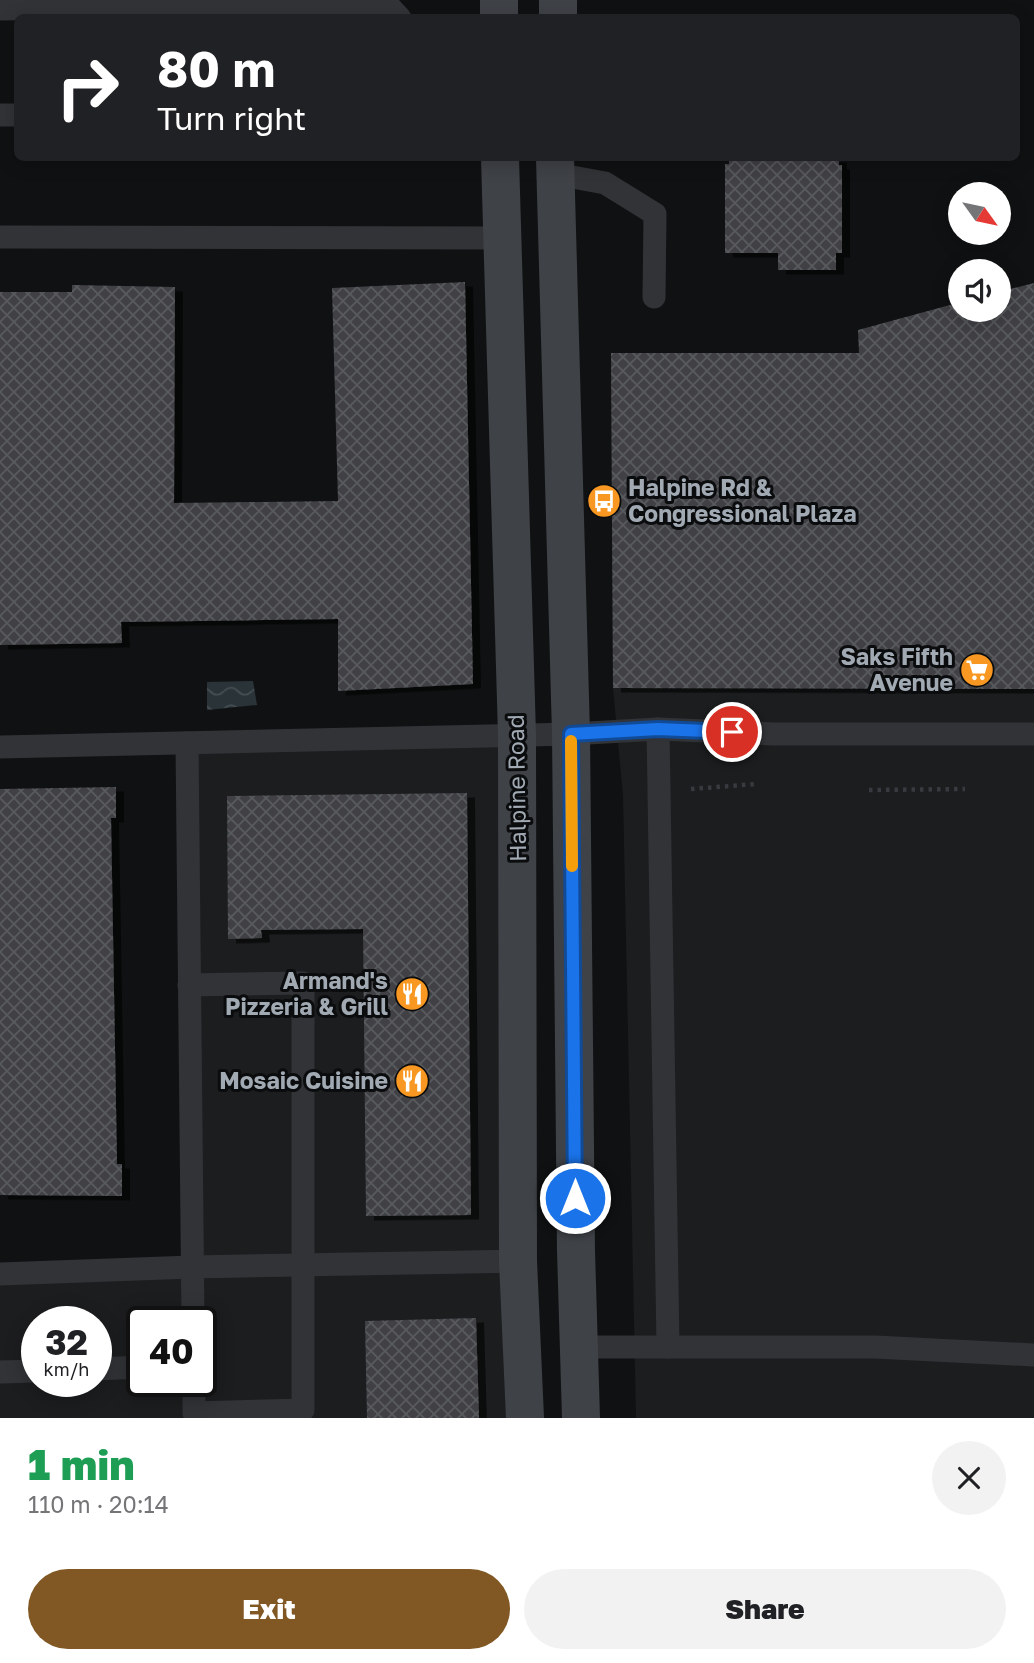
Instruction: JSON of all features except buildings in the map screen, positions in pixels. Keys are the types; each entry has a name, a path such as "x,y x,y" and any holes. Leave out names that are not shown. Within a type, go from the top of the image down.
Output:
{"street":[{"name":"Halpine Road","path":"500,161 517,735 519,1261 525,1418"},
{"path":"556,166 571,734 581,1418"}],"lane":[{"path":"0,9 387,4 396,14"},
{"path":"556,166 605,183 655,214 654,297"},
{"path":"0,237 502,238"},
{"path":"658,729 668,1347"},
{"path":"0,747 571,734 658,729 774,734 1034,734"},
{"path":"187,744 193,1306"},
{"path":"190,985 303,983 303,1410 194,1413 194,1397"},
{"path":"0,1274 302,1264 519,1261"},
{"path":"579,1347 875,1347 1034,1354"},
{"path":"0,1372 21,1371"}],"path":[{"path":"659,791 756,784"},
{"path":"869,790 965,789"}],"shaded area":[{"path":"611,353 855,353 856,469 1034,428 1034,1418 636,1418 623,795 613,688"},
{"path":"517,735 525,1418 0,1418 0,1274 192,1266 187,743"}],"water":[{"path":"253,681 257,705 207,710 207,682"}],"slow traffic":[{"path":"571,741 572,866"}],"place":[{"name":"Halpine Rd & Congressional Plaza","path":"604,501"},
{"name":"Saks Fifth Avenue","path":"977,670"},
{"name":"Armand's Pizzeria & Grill","path":"412,994"},
{"name":"Mosaic Cuisine","path":"412,1081"}],"route":[{"path":"575,1198 571,734 658,729 732,732"}]}
